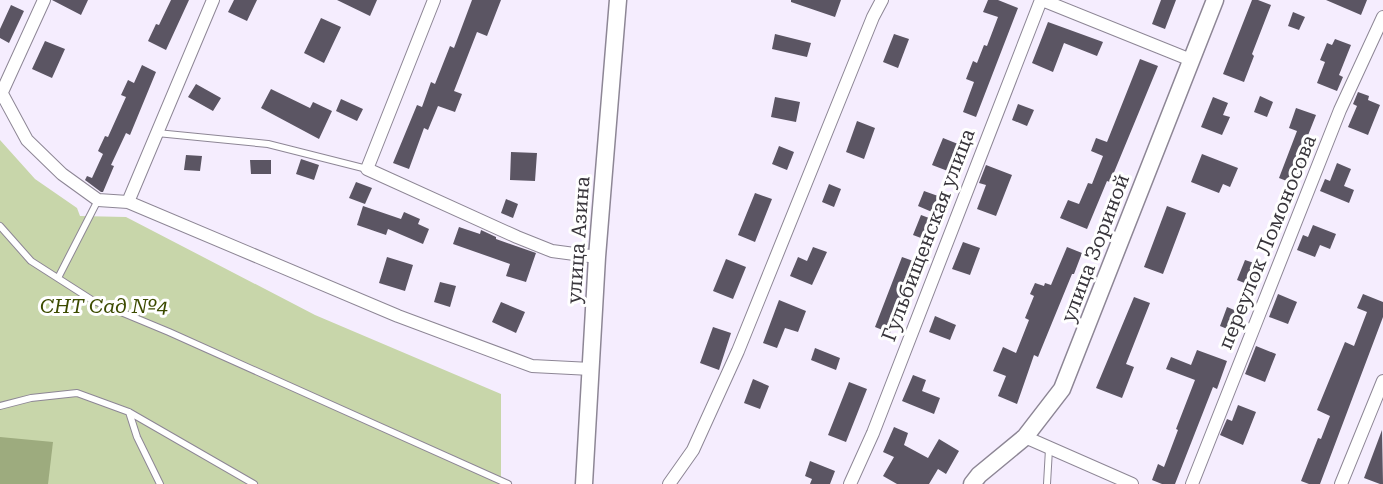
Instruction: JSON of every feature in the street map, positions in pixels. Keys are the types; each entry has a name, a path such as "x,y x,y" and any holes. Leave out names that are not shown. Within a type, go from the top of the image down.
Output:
{"main road":[{"name":"улица Азина","path":"584,484 597,257 618,0"},
{"name":"улица Зориной","path":"972,484 979,475 1025,437 1062,389 1215,0"}],"street":[{"path":"44,0 1,91 27,140 62,174 98,200 128,202 398,316 532,366 591,369"},
{"path":"128,202 213,0"},
{"path":"434,0 367,169 552,251 597,257"},
{"path":"669,484 693,450 738,351 873,17 882,0"},
{"path":"1041,0 1191,60"},
{"name":"Гульбищенская улица","path":"850,484 873,433 1041,0"},
{"name":"переулок Ломоносова","path":"1192,484 1340,110 1383,17"},
{"path":"1341,484 1383,381"},
{"path":"1025,437 1132,484"}],"lane":[{"path":"156,133 268,144 367,169"},
{"path":"58,278 98,200"},
{"path":"0,226 31,261 92,300 180,336 508,484"},
{"path":"0,406 31,398 76,393 129,412 254,484"},
{"path":"129,412 137,437 160,484"},
{"path":"1047,484 1049,448"}],"green space":[{"name":"СНТ Сад №4","path":"0,140 35,179 77,208 80,216 126,217 315,315 501,394 501,484 0,484"}],"shaded area":[{"path":"0,437 53,442 48,484 0,484"}],"building":[{"path":"52,0 88,0 81,15"},
{"path":"171,0 189,0 166,50 148,41"},
{"path":"234,0 257,0 247,21 228,12"},
{"path":"337,0 377,0 370,16"},
{"path":"472,0 501,0 487,36 477,32 454,91 462,94 455,112 438,106 428,130 424,128 409,169 393,163 417,105 422,107 431,82 435,84 450,46 454,48"},
{"path":"791,0 841,0 835,17 791,2"},
{"path":"988,0 998,0 1018,8 976,117 963,112 974,82 966,79 973,61 977,63 984,45 987,46 998,17 983,12"},
{"path":"1161,0 1176,0 1165,29 1152,24"},
{"path":"1252,0 1271,5 1244,82 1223,74"},
{"path":"1326,0 1367,0 1361,15"},
{"path":"11,5 24,11 9,43 0,38 0,29"},
{"path":"1293,12 1305,17 1299,30 1288,26"},
{"path":"321,18 341,27 324,63 304,53"},
{"path":"1048,22 1103,42 1097,56 1064,43 1053,72 1032,63"},
{"path":"775,34 811,43 807,57 772,49"},
{"path":"894,34 909,39 898,68 883,62"},
{"path":"1335,39 1351,45 1339,75 1343,77 1337,91 1317,83 1325,62 1320,60 1327,43 1332,45"},
{"path":"45,41 65,49 52,78 32,69"},
{"path":"1140,59 1158,66 1110,182 1107,181 1087,229 1060,218 1068,200 1079,204 1088,183 1092,184 1103,156 1091,151 1096,138 1107,142"},
{"path":"142,65 156,72 130,135 126,133 111,165 114,166 103,192 101,192 85,180 87,176 92,178 103,154 98,151 105,136 108,137 126,97 121,95 128,80 134,83"},
{"path":"196,84 221,98 213,111 188,97"},
{"path":"271,89 310,108 313,102 332,111 319,139 261,108"},
{"path":"1358,92 1369,96 1368,100 1380,105 1368,135 1348,127 1357,106 1353,104"},
{"path":"1260,96 1273,102 1267,117 1254,112"},
{"path":"775,97 800,102 796,122 771,117"},
{"path":"1213,97 1228,103 1223,115 1230,117 1222,135 1201,127"},
{"path":"341,99 363,109 357,121 336,111"},
{"path":"1018,104 1034,110 1027,126 1012,120"},
{"path":"1296,108 1316,115 1301,153 1308,156 1297,185 1279,178 1297,131 1289,128"},
{"path":"857,121 875,128 864,159 846,152"},
{"path":"943,138 963,146 953,173 932,165"},
{"path":"779,146 794,152 787,170 772,164"},
{"path":"511,152 537,153 535,181 510,180"},
{"path":"1202,154 1238,168 1230,187 1223,184 1219,193 1191,182"},
{"path":"186,155 202,156 200,171 184,170"},
{"path":"301,159 319,165 314,180 296,174"},
{"path":"250,160 271,160 271,174 251,174"},
{"path":"1337,163 1351,169 1344,186 1354,190 1349,203 1320,191 1325,179 1330,181"},
{"path":"986,165 1012,175 996,216 977,209 986,185 979,183"},
{"path":"356,182 372,188 365,204 349,198"},
{"path":"829,184 841,189 834,207 822,202"},
{"path":"924,191 938,196 932,212 918,206"},
{"path":"755,193 772,199 755,242 738,235"},
{"path":"506,199 518,204 513,218 501,213"},
{"path":"363,206 401,219 404,212 420,219 418,224 429,229 423,244 388,229 386,235 357,225"},
{"path":"1167,206 1186,213 1163,274 1144,267"},
{"path":"921,215 937,221 929,241 913,235"},
{"path":"1313,225 1336,234 1330,249 1320,245 1315,257 1297,250 1303,235 1308,237"},
{"path":"459,227 480,234 481,230 496,239 536,253 526,282 506,276 510,264 453,244"},
{"path":"963,242 980,248 970,275 952,269"},
{"path":"813,247 827,252 812,285 790,276 798,257 807,261"},
{"path":"1067,247 1082,253 1038,357 1034,355 1017,404 998,396 1006,376 993,371 1003,347 1016,353 1029,320 1025,318 1034,296 1030,294 1035,283 1044,286 1045,283 1051,285"},
{"path":"387,257 413,265 405,291 379,283"},
{"path":"902,257 919,263 890,333 875,327"},
{"path":"726,259 746,267 733,299 713,291"},
{"path":"1245,260 1266,267 1257,288 1237,280"},
{"path":"440,282 456,286 450,307 434,302"},
{"path":"1278,294 1297,302 1288,324 1269,317"},
{"path":"1363,294 1383,302 1383,317 1320,484 1309,484 1301,481 1318,438 1321,439 1330,416 1317,410 1345,342 1354,346 1367,312 1357,308"},
{"path":"1134,297 1150,303 1126,364 1134,367 1122,398 1096,388"},
{"path":"779,300 806,311 798,332 785,328 777,348 763,343"},
{"path":"501,302 525,312 516,333 492,322"},
{"path":"1227,307 1244,314 1237,333 1220,326"},
{"path":"935,316 956,325 950,340 929,332"},
{"path":"713,327 731,333 719,370 700,363"},
{"path":"1256,346 1276,354 1265,382 1245,374"},
{"path":"815,348 840,358 836,370 811,360"},
{"path":"1197,350 1227,361 1217,389 1213,387 1175,484 1162,484 1152,480 1158,464 1164,467 1195,380 1166,369 1171,357 1191,365"},
{"path":"913,375 926,380 922,391 940,398 934,414 902,401"},
{"path":"753,379 769,386 760,409 744,403"},
{"path":"849,382 867,389 846,442 828,435"},
{"path":"1238,405 1256,412 1243,445 1220,435 1227,419 1232,421"},
{"path":"894,427 908,433 904,445 928,458 939,439 959,451 946,474 938,469 929,484 897,484 883,476 894,457 883,452"},
{"path":"1382,430 1383,484 1380,484 1364,478"},
{"path":"810,461 835,471 830,484 810,484 812,479 805,476"}]}
